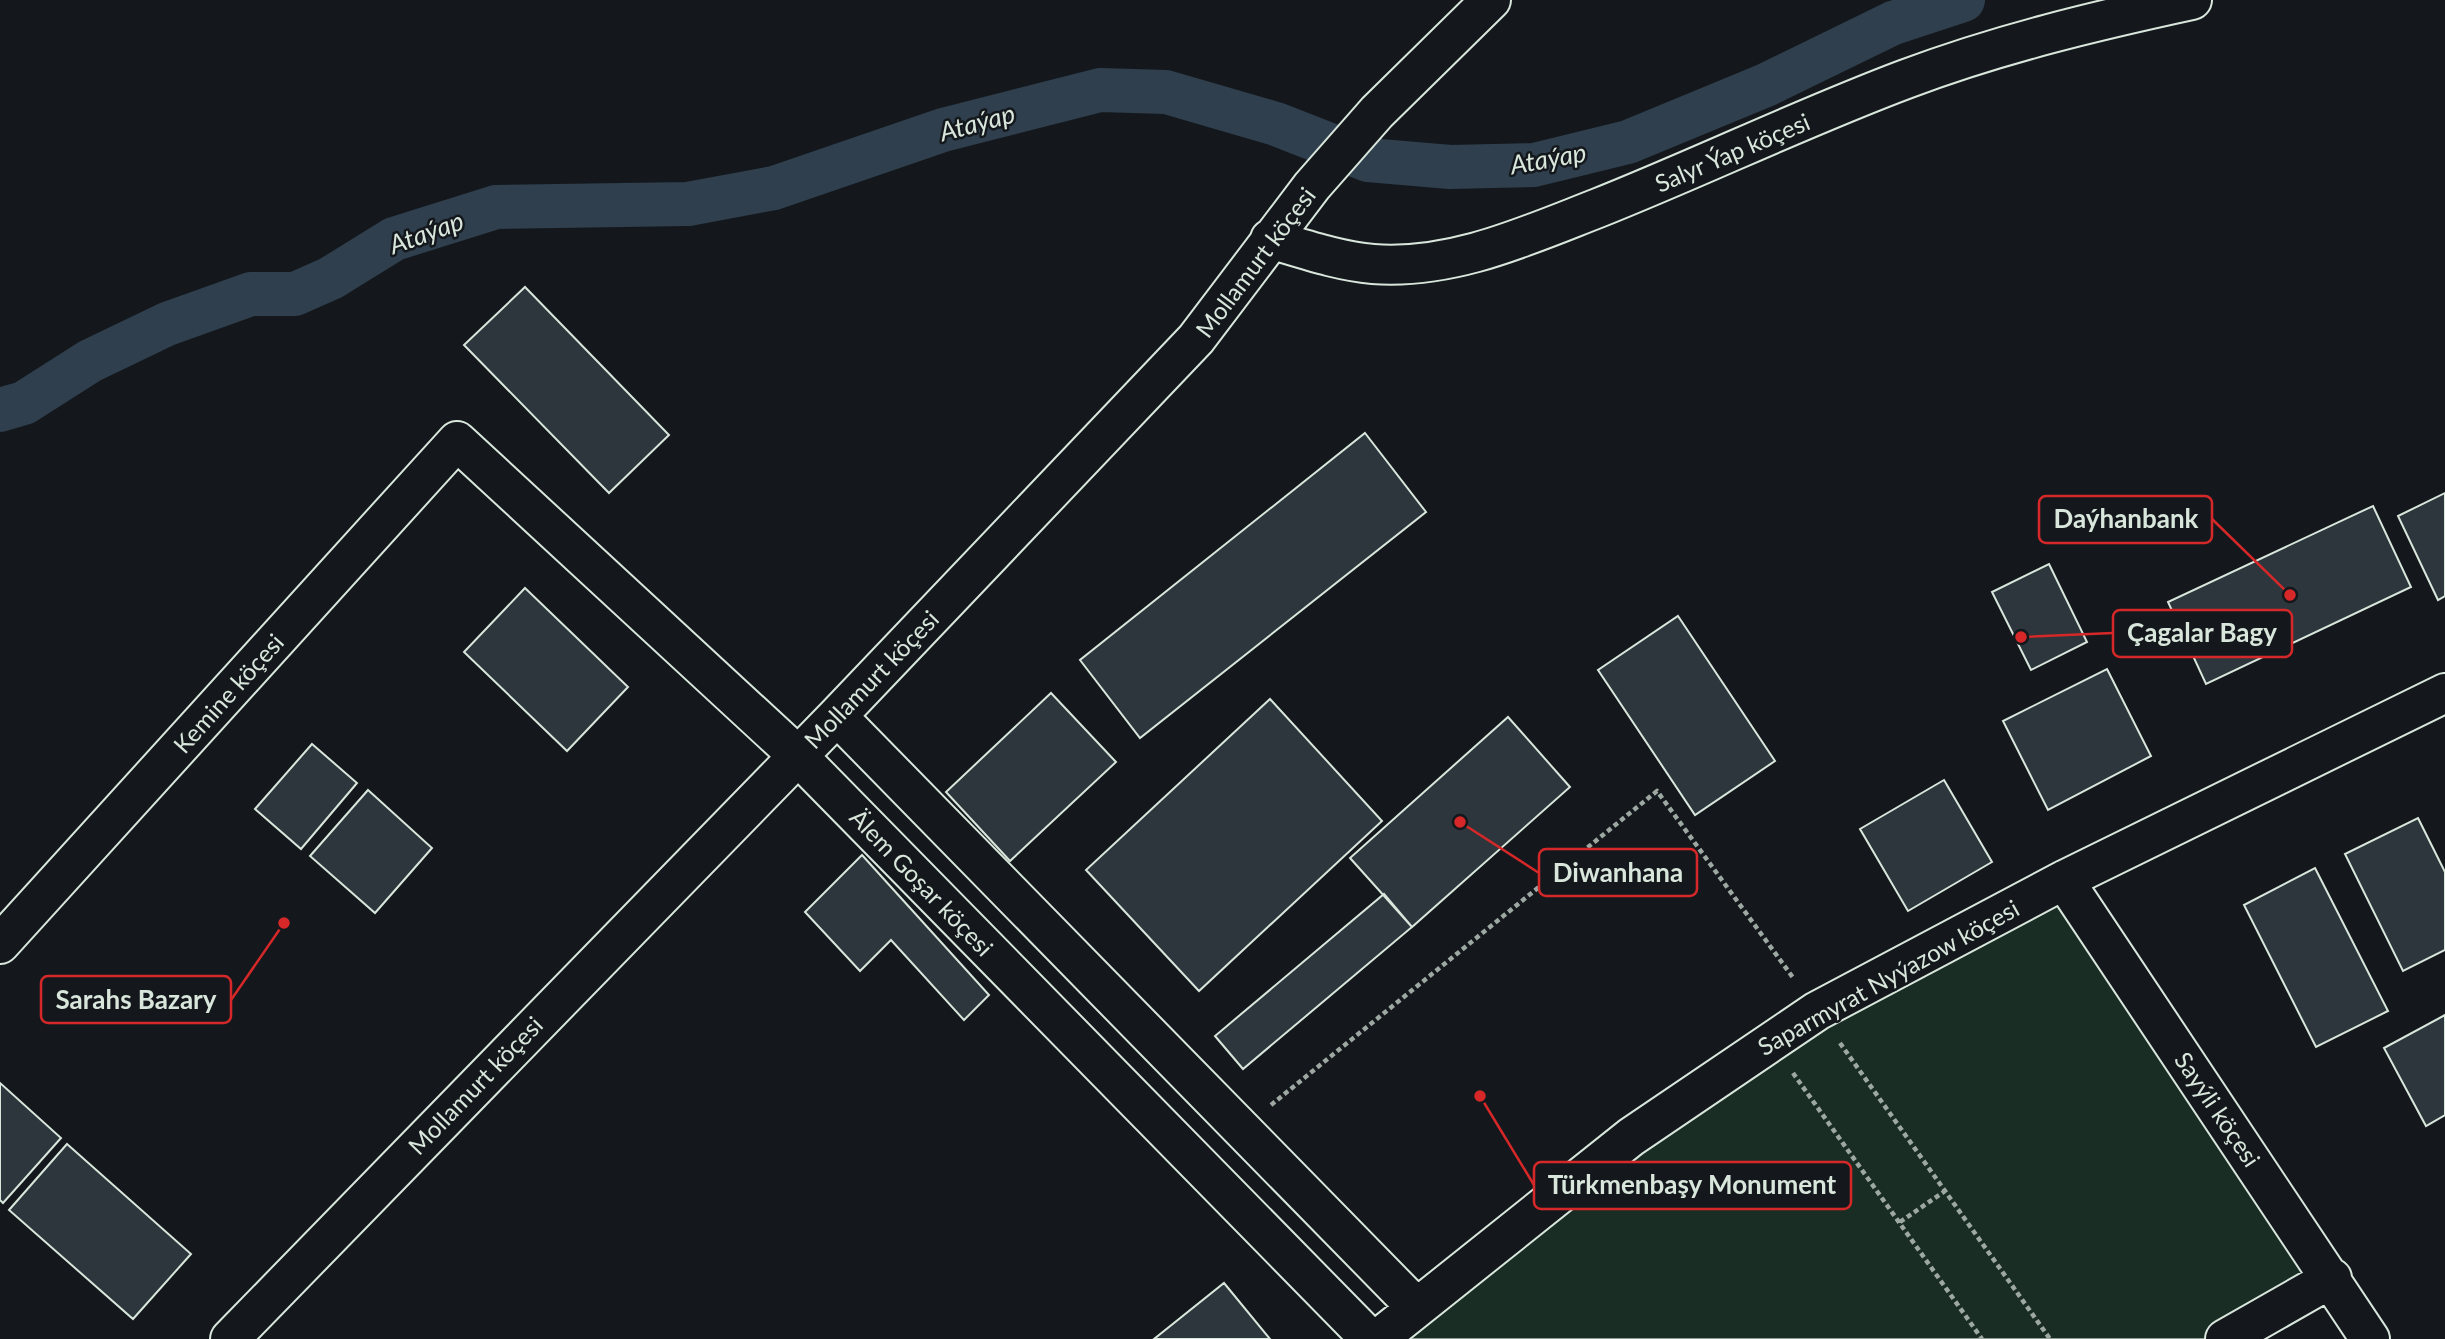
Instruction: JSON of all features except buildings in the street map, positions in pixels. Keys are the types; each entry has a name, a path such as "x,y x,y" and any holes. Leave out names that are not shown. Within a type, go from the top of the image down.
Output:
{"street":[{"name":"Mollamurt köçesi","path":"230,1339 837,716 1196,339 1312,186 1377,112 1491,0"},
{"name":"Salyr Ýap köçesi","path":"1270,239 1322,255 1373,264 1420,263 1503,245 1706,165 1905,79 2081,25 2192,0"},
{"name":"Älem Goşar köçesi","path":"457,441 797,755 1370,1339"},
{"name":"Kemine köçesi","path":"0,944 457,441"},
{"name":"Saparmyrat Nyýazow köçesi","path":"1378,1339 1631,1137 1817,1011 2064,880 2445,693"},
{"path":"837,716 1416,1307"},
{"name":"Sayýli köçesi","path":"2064,880 2332,1278 2370,1339"},
{"path":"2225,1339 2332,1278"}],"path":[{"path":"1241,1129 1657,791 2050,1339"},
{"path":"1770,1041 1982,1339"},
{"path":"1900,1222 1945,1191"}],"green space":[{"path":"2064,880 2332,1278 2225,1339 1379,1339 1631,1137"}],"waterway":[{"name":"Ataýap","path":"0,410 24,403 90,361 167,324 251,294 295,294 331,278 394,239 496,207 688,204 774,188 943,130 1100,90 1166,92 1276,124 1368,160 1450,167 1534,165 1628,142 1766,85 1893,23 1963,0"}],"place":[{"name":"Daýhanbank","path":"2290,595"},
{"name":"Çagalar Bagy","path":"2021,637"},
{"name":"Diwanhana","path":"1460,822"},
{"name":"Sarahs Bazary","path":"284,923"},
{"name":"Türkmenbaşy Monument","path":"1480,1096"}]}
